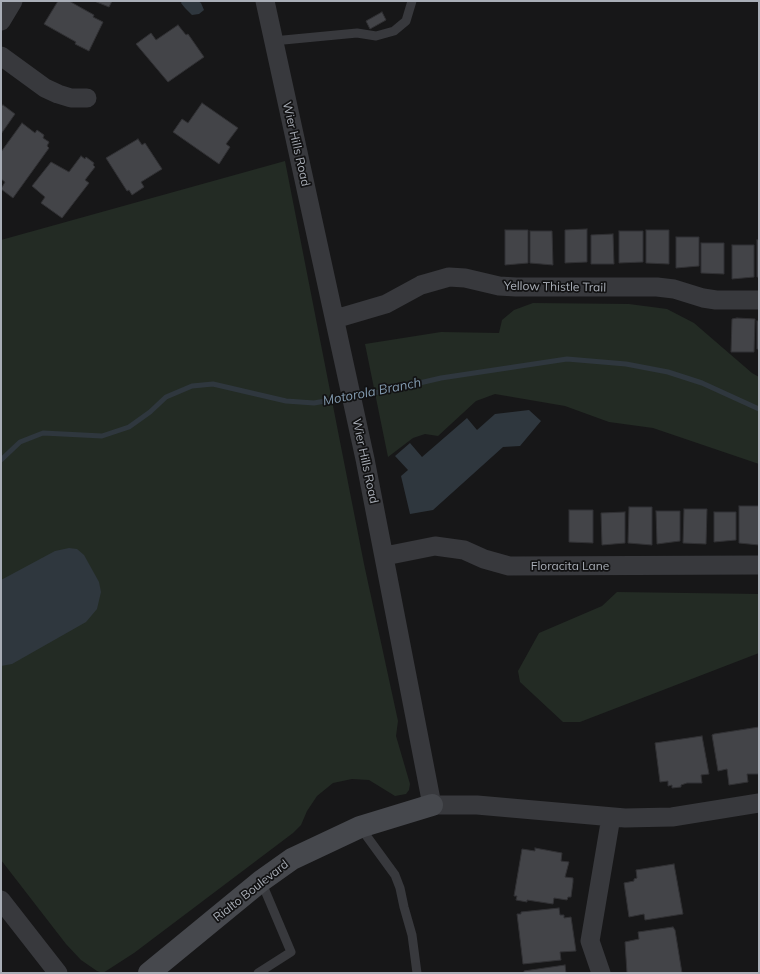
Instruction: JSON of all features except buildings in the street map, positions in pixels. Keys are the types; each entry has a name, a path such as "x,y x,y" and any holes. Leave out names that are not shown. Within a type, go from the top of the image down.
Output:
{"street":[{"path":"1,21 13,1"},
{"name":"Wier Hills Road","path":"265,1 365,459 432,805"},
{"path":"1,56 45,88 71,98 87,98"},
{"name":"Yellow Thistle Trail","path":"335,319 386,304 421,285 449,277 465,278 499,286 516,287 657,287 674,289 703,298 716,300 759,300"},
{"name":"Floracita Lane","path":"385,556 435,546 464,550 484,559 509,566 759,565"},
{"path":"432,805 477,805 611,817 672,817 759,803"},
{"name":"Rialto Boulevard","path":"149,973 262,881 292,859 360,827 432,805"},
{"path":"601,973 590,941 611,817"},
{"path":"1,900 58,973"}],"lane":[{"path":"273,41 357,33 376,36 394,31 406,21 412,1"},
{"path":"360,827 395,876 400,888 412,936 417,973"},
{"path":"258,973 291,952 262,881"}],"shaded area":[{"path":"182,1 198,1 201,3 204,10 199,14 192,15 181,3"},
{"path":"285,161 364,564 398,721 396,736 410,784 409,790 406,794 395,796 369,780 352,779 333,783 317,796 307,811 301,825 293,833 134,953 103,973 97,971 81,960 66,944 1,860 1,240"},
{"path":"533,303 629,304 667,309 694,323 752,373 759,377 759,464 653,428 609,422 565,406 495,394 476,401 438,436 425,434 413,438 388,457 365,344 441,332 499,333 502,320 514,310"},
{"path":"529,410 541,421 520,446 503,447 433,510 410,514 401,476 408,470 395,456 410,443 422,457 467,418 477,430 495,414"},
{"path":"69,548 77,549 84,555 99,582 101,592 97,609 86,622 12,664 1,666 1,580 55,551"},
{"path":"617,592 759,594 759,653 580,722 563,722 520,682 518,671 539,633 602,606"}],"waterway":[{"name":"Motorola Branch","path":"356,396 441,378 567,359 626,364 668,372 702,383 759,409"},
{"name":"Motorola Branch","path":"1,460 20,442 43,433 102,436 129,427 150,412 166,397 192,386 213,384 286,401 314,403 348,397"}]}
